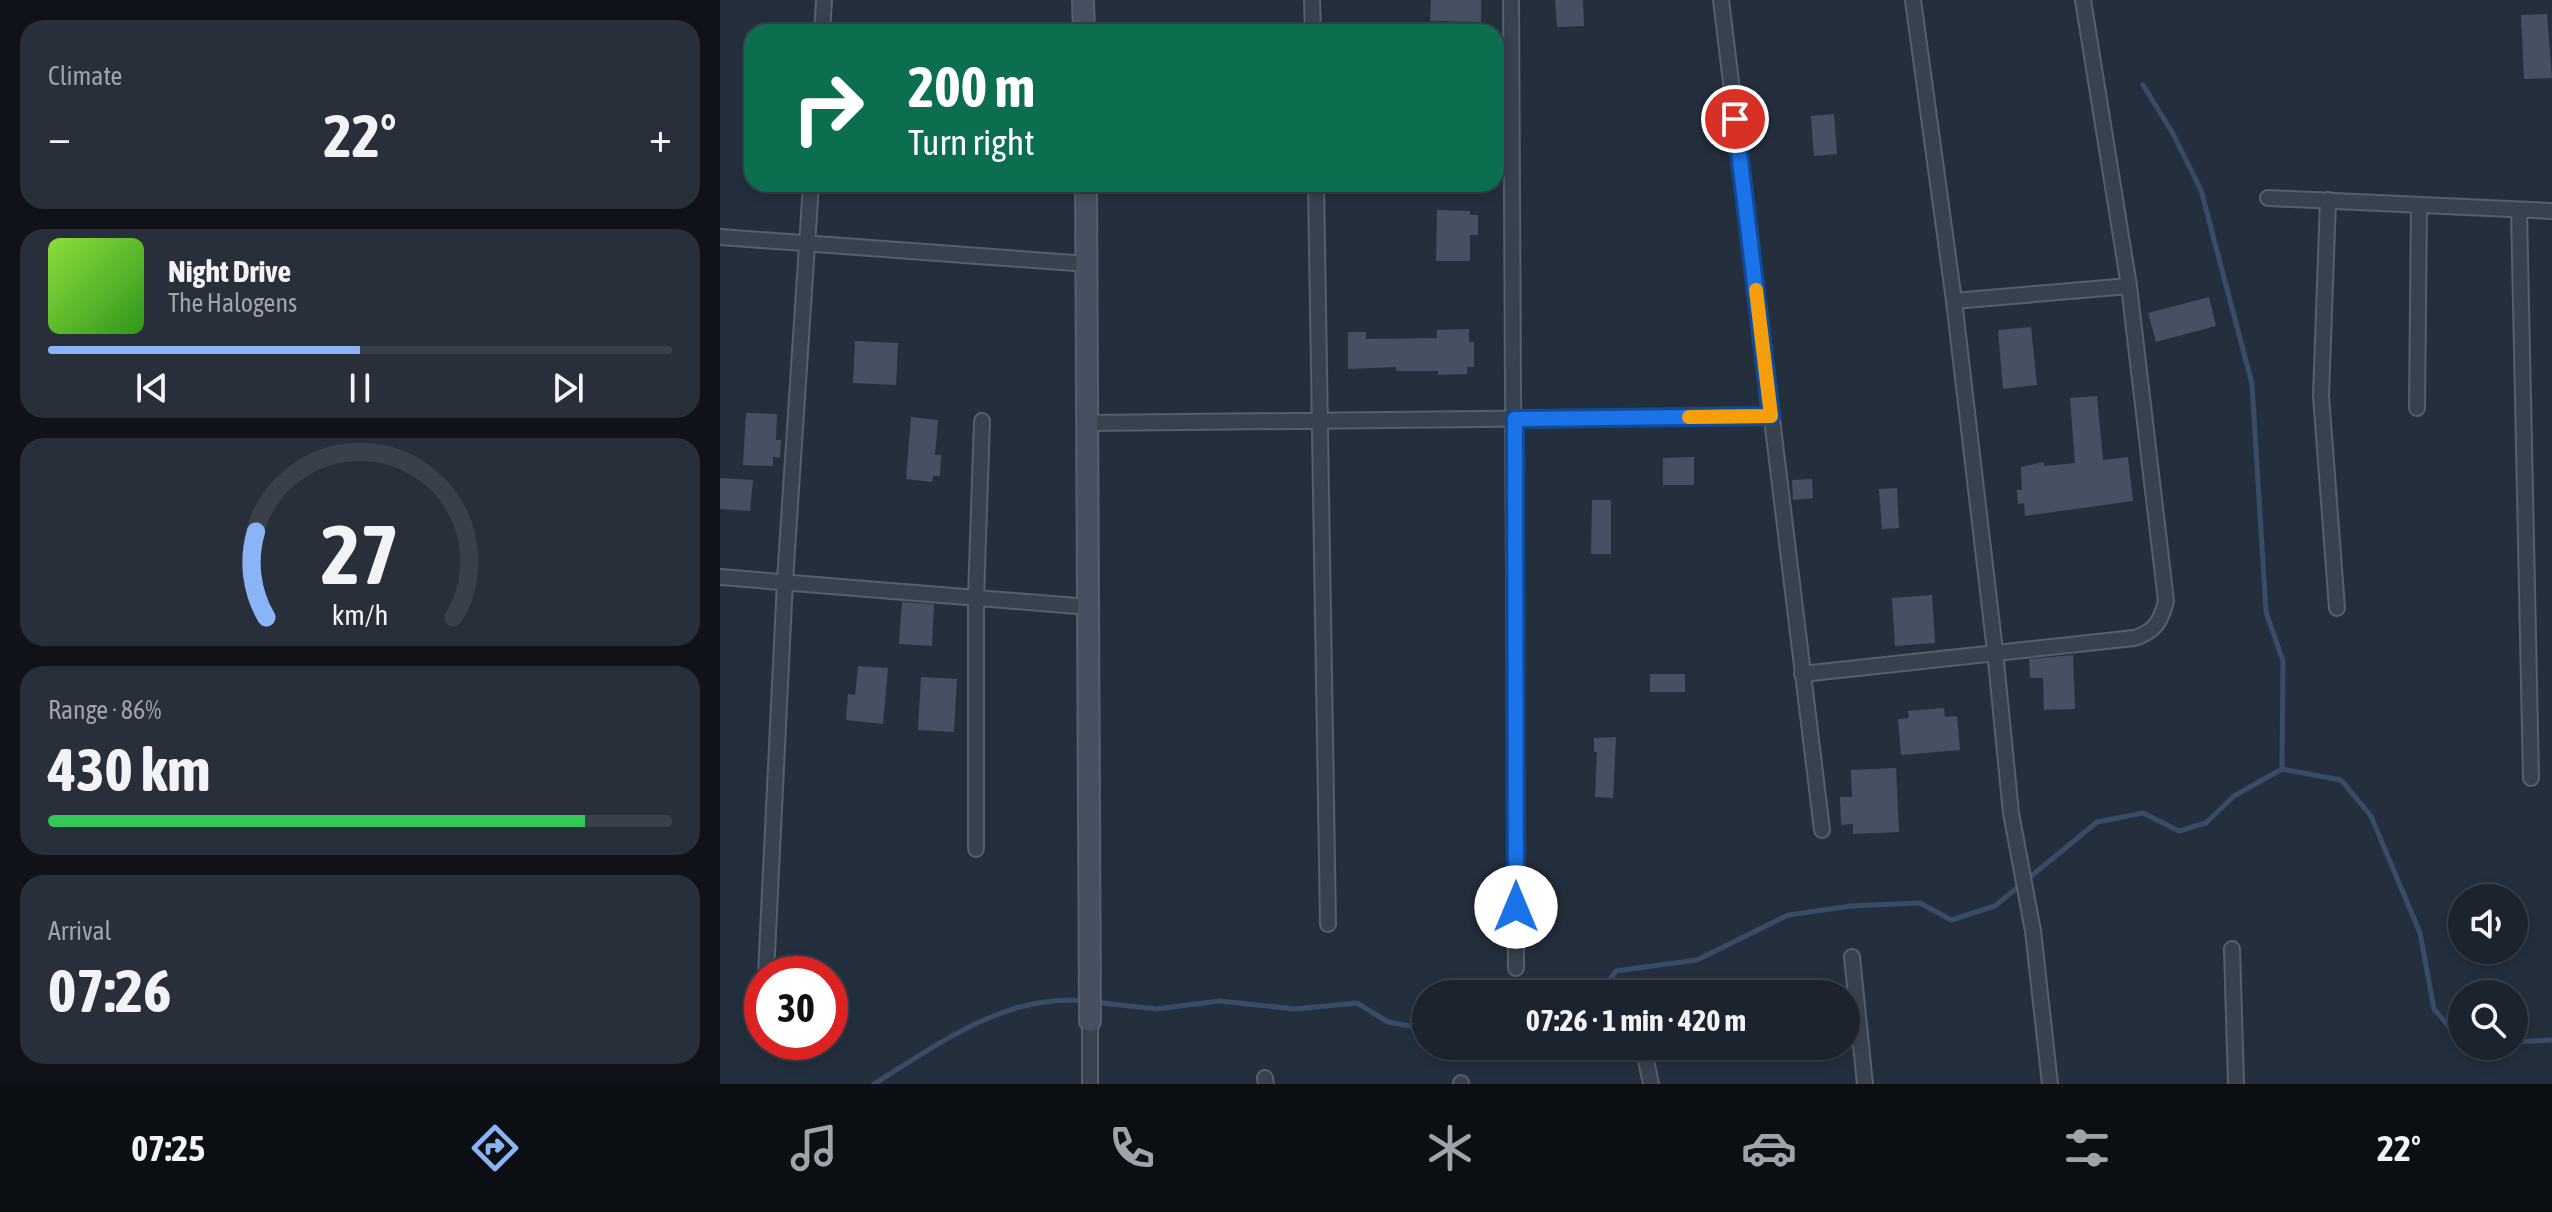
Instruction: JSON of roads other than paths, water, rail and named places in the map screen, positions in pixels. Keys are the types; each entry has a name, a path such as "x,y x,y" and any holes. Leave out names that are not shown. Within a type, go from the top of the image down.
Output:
{"street":[{"path":"822,24 824,0"},
{"path":"1083,0 1084,24"},
{"path":"1312,0 1313,24"},
{"path":"1511,0 1516,968"},
{"path":"1721,0 1822,830"},
{"path":"1913,0 1954,301 2011,813 2033,931 2050,1084"},
{"path":"1802,674 2134,638 2157,627 2162,616 2166,601 2129,286 2083,0"},
{"path":"767,956 785,581 810,192"},
{"path":"1086,192 1090,1084"},
{"path":"1316,192 1328,924"},
{"path":"2268,198 2552,211"},
{"path":"2328,200 2321,396 2337,608"},
{"path":"2417,408 2419,205"},
{"path":"2519,210 2531,778"},
{"path":"720,237 1088,264"},
{"path":"1954,301 2129,286"},
{"path":"1088,423 1771,416"},
{"path":"976,849 976,598 982,421"},
{"path":"720,577 1089,607"},
{"path":"2232,949 2236,1084"},
{"path":"1852,957 1865,1084"},
{"path":"1646,1060 1651,1084"}],"waterway":[{"path":"2143,85 2172,132 2201,190 2252,384 2266,612 2283,661 2282,769"},
{"path":"1609,980 1616,971 1697,960 1788,915 1851,906 1920,903 1951,920 1995,906 2097,822 2143,813 2179,831 2206,823 2234,796 2282,769 2341,780 2371,816 2420,933 2434,1009 2448,1026"},
{"path":"874,1084 948,1038 1000,1013 1027,1005 1084,1001"},
{"path":"1093,1002 1157,1009 1219,1001 1295,1009 1357,1003 1388,1022 1412,1026"},
{"path":"2528,1041 2552,1040"}]}
